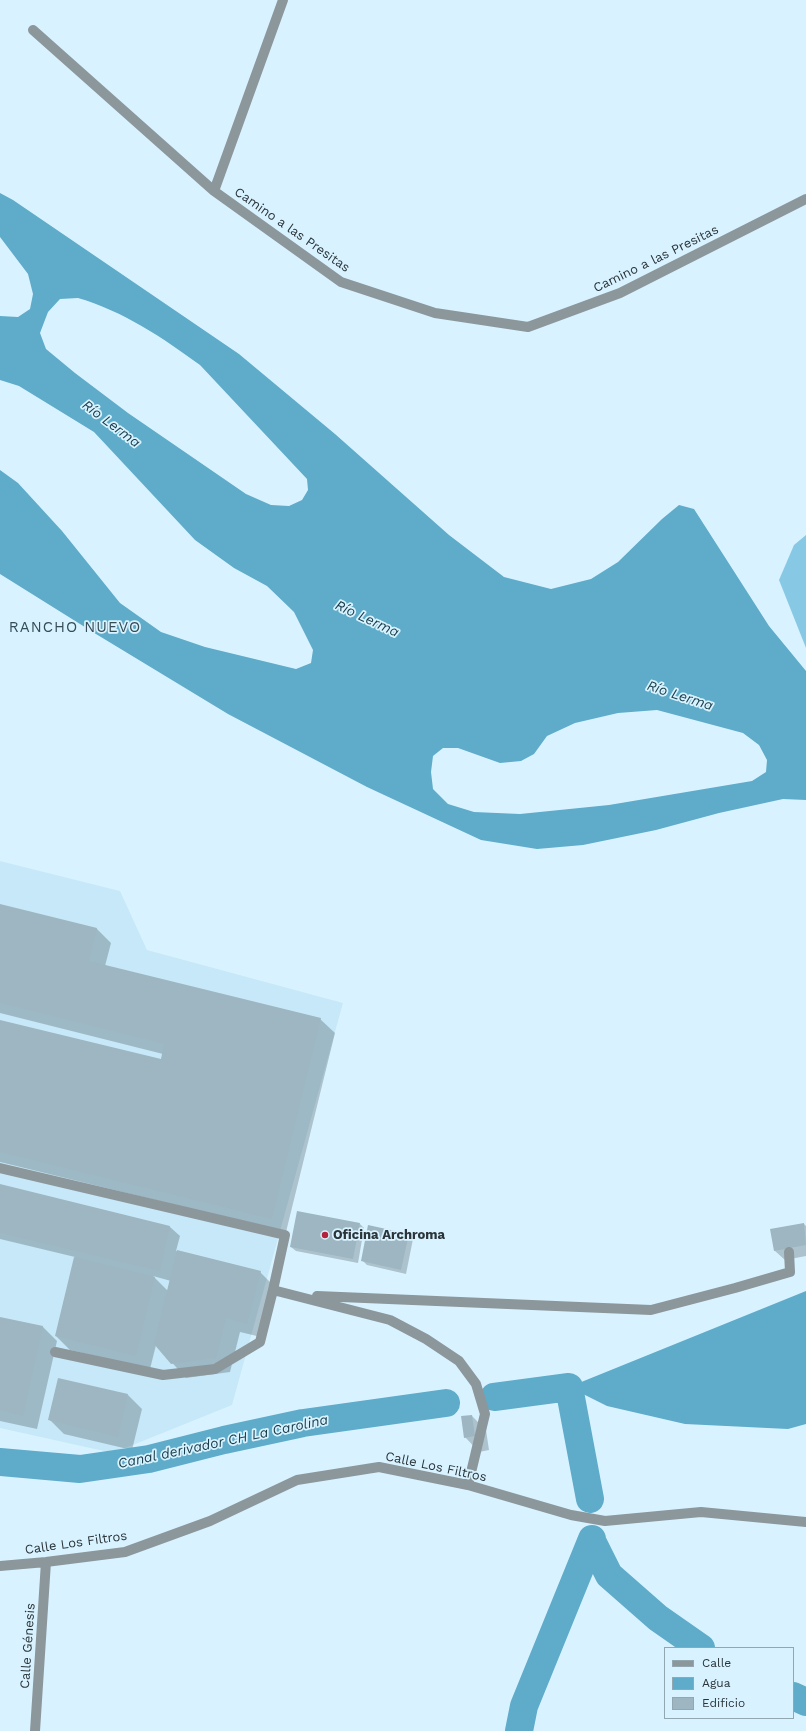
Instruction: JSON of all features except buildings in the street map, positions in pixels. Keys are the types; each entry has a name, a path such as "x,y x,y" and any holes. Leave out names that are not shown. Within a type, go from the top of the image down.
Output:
{"street":[{"path":"214,191 283,0"},
{"name":"Camino a las Presitas","path":"32,30 214,191 341,282 435,313 528,327 620,293 806,199"},
{"path":"0,1168 285,1235 260,1342 215,1369 163,1376 55,1352"},
{"path":"297,1295 651,1310 790,1272 789,1252"},
{"path":"273,1290 390,1320 426,1339 458,1361 476,1384 485,1414 468,1485"},
{"name":"Calle Los Filtros","path":"0,1566 125,1552 210,1521 297,1480 379,1467 468,1485 571,1515 605,1521 701,1512 806,1522"},
{"name":"Calle Génesis","path":"35,1731 46,1562"}],"shaded area":[{"path":"806,535 806,648 779,580 794,545"},
{"path":"0,861 120,891 147,950 343,1003 232,1405 113,1453 0,1428"}],"water":[{"name":"Río Lerma","path":"0,193 13,200 239,354 335,434 449,535 504,577 551,589 591,579 618,562 662,519 679,505 694,509 769,626 806,671 806,800 783,799 719,813 656,830 583,845 537,849 481,840 367,787 228,714 0,574 0,470 18,483 62,531 120,603 161,632 205,647 296,669 311,663 313,650 294,612 267,586 234,568 195,540 94,432 19,386 0,380 0,316 18,317 30,309 33,294 28,274 0,237","holes":["78,298 111,310 142,326 200,365 307,479 308,490 302,500 289,506 271,505 246,494 128,413 46,349 40,333 48,312 60,299","657,710 743,733 759,745 767,760 766,772 752,781 609,805 520,814 474,812 448,804 433,789 431,772 433,756 443,748 458,748 500,763 521,761 534,754 547,736 575,723 618,713"]},
{"path":"806,1291 806,1424 788,1429 685,1424 607,1406 569,1387"}],"waterway":[{"path":"494,1397 569,1387 590,1499"},
{"name":"Canal derivador CH La Carolina","path":"0,1462 80,1469 149,1459 224,1440 303,1423 446,1403"},
{"path":"519,1731 524,1706 592,1539"},
{"path":"592,1541 609,1575 658,1618 700,1647"},
{"path":"794,1696 806,1702"}],"place":[{"name":"Oficina Archroma","path":"325,1235"}],"district":[{"name":"RANCHO NUEVO","path":"75,628"}]}
